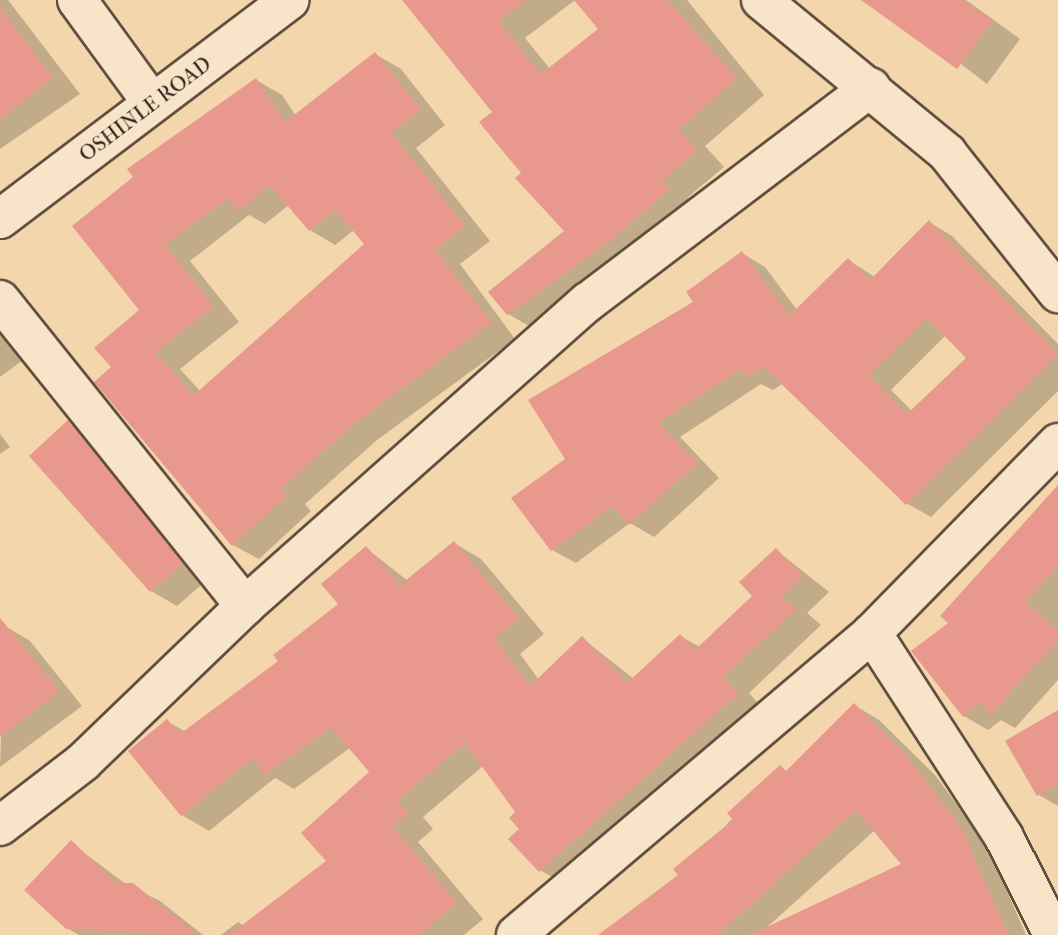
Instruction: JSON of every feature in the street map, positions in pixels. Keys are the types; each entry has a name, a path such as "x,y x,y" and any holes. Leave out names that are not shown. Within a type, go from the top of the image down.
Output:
{"street":[{"path":"76,0 152,103"},
{"name":"OSHINLE ROAD","path":"0,219 290,0"},
{"path":"761,0 871,87 947,153 1058,293"},
{"path":"0,826 83,762 245,606 588,302 871,87"},
{"path":"0,300 245,606"},
{"path":"516,935 872,633 1058,443"},
{"path":"872,633 1004,837 1053,935"}],"building":[{"path":"402,0 526,0 498,21 541,74 598,29 574,0 667,0 737,78 679,129 697,150 662,181 669,189 613,239 507,315 488,292 564,231 515,178 521,173 479,122 492,112"},
{"path":"861,0 963,0 992,21 957,69"},
{"path":"0,8 53,78 0,119"},
{"path":"375,52 421,110 391,133 465,226 435,249 491,323 351,426 281,489 287,495 232,546 94,382 111,367 94,348 139,310 72,226 133,177 127,169 256,78 285,122","holes":["270,185 309,231 335,210 364,244 194,395 155,353 214,306 165,245 228,198 238,211"]},
{"path":"929,220 1058,354 906,505 764,367 748,378 741,369 658,423 697,463 629,525 612,506 551,551 511,498 565,459 528,400 693,302 686,292 742,251 789,316 848,258 870,280","holes":["927,318 966,358 907,414 869,375"]},
{"path":"68,420 183,563 150,592 29,456"},
{"path":"1058,485 1058,565 1025,602 1058,632 1058,640 990,715 982,702 963,717 911,651 948,623 940,616"},
{"path":"454,541 519,618 494,638 530,686 582,636 627,683 680,634 695,650 752,596 739,582 776,548 803,576 781,597 796,609 723,677 739,693 539,872 508,839 519,829 509,818 515,812 465,743 397,801 408,813 392,826 457,903 419,935 229,935 326,861 301,833 369,772 331,727 265,775 253,758 181,816 128,751 167,719 180,734 278,661 273,655 338,604 321,584 366,546 400,585"},
{"path":"0,618 59,691 0,737"},
{"path":"854,703 910,759 927,784 922,790 929,786 961,827 1008,935 750,935 901,864 856,810 717,935 598,935 678,875 673,869 733,820 727,813 780,765 786,771"},
{"path":"1058,710 1058,784 1037,796 1005,741"},
{"path":"71,840 116,883 133,883 197,935 66,929 24,890"}]}
